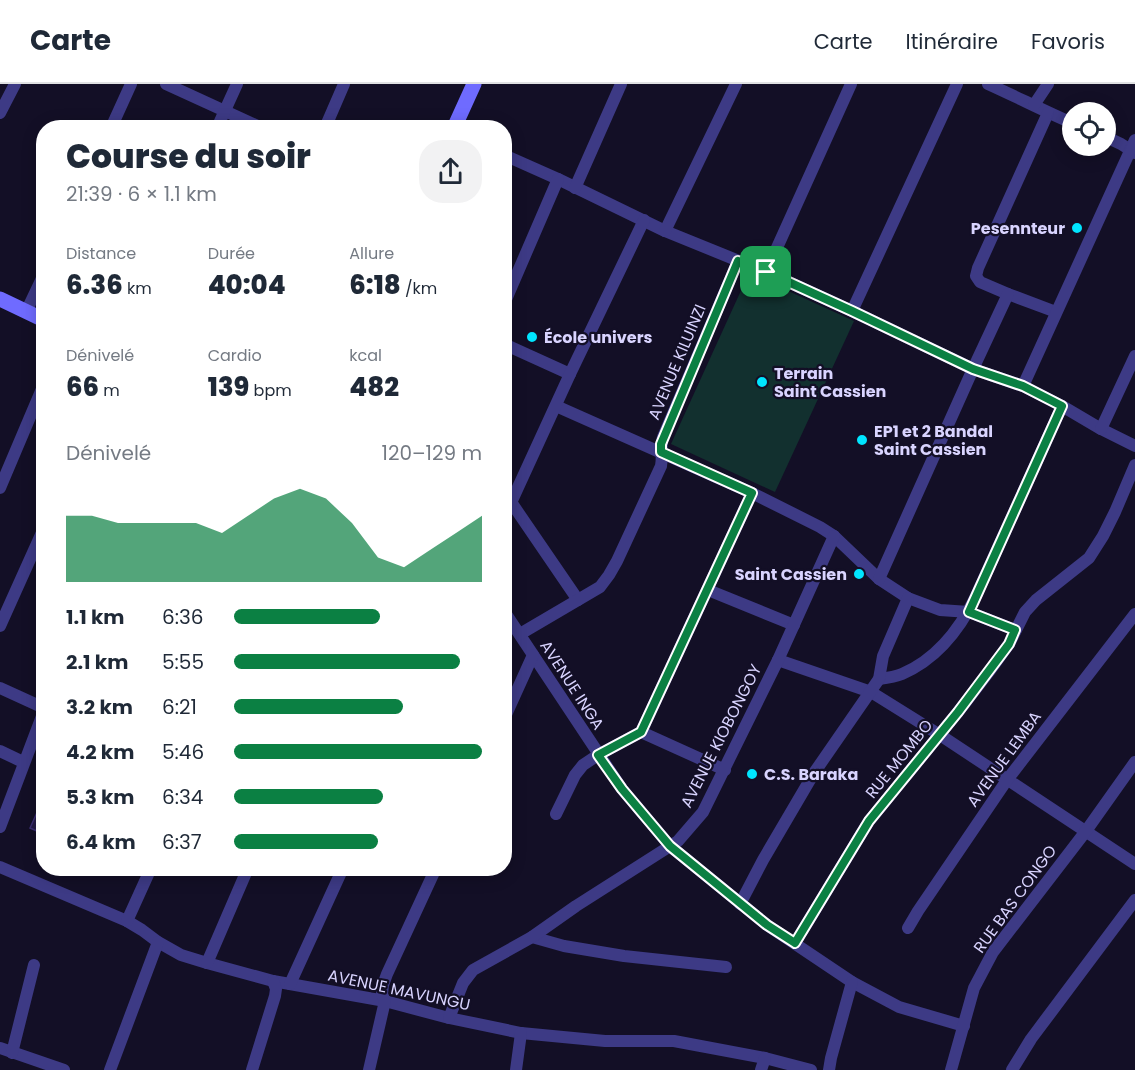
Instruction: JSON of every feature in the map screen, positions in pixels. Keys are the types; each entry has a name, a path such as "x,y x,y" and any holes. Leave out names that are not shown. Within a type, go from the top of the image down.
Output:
{"street":[{"path":"0,113 15,84"},
{"path":"115,120 131,84"},
{"path":"166,84 244,120"},
{"path":"220,120 237,84"},
{"path":"329,120 345,84"},
{"path":"458,120 474,84"},
{"path":"575,188 621,84"},
{"path":"665,231 736,84"},
{"path":"766,272 851,84"},
{"path":"852,311 957,84"},
{"path":"988,84 1062,119"},
{"path":"1034,105 1048,84"},
{"path":"1048,113 976,276 980,282 1056,312"},
{"path":"1023,386 1134,148 1116,141"},
{"path":"512,159 665,231 766,272 852,311 973,369 1023,386 1135,446"},
{"path":"512,285 558,179"},
{"path":"512,500 644,220"},
{"name":"AVENUE KILUINZI","path":"520,634 600,587 609,575 661,466 663,437 738,261"},
{"path":"26,312 36,291"},
{"path":"879,579 1008,294"},
{"path":"0,299 36,316"},
{"path":"512,348 570,374"},
{"path":"1101,429 1135,356"},
{"path":"0,488 36,403"},
{"path":"556,406 752,493 820,527 834,536 879,579 908,598 940,610 969,612 1015,630"},
{"path":"879,679 900,675 925,662 952,636 969,612 1062,406"},
{"name":"RUE MOMBO","path":"795,943 869,821 991,669 1009,644 1024,612 1089,558 1115,512 1135,465"},
{"path":"556,814 579,770 598,755 641,732 752,493"},
{"path":"512,503 578,600"},
{"name":"AVENUE KIOBONGOY","path":"449,1018 463,983 473,970 532,937 678,841 703,812 778,660 834,536"},
{"path":"0,626 36,546"},
{"path":"708,590 794,625"},
{"path":"740,904 814,773 879,679 883,656 908,598"},
{"name":"AVENUE LEMBA","path":"908,928 1007,780 1135,614"},
{"name":"AVENUE INGA","path":"512,622 622,789 670,846 767,925 852,982 899,1007 964,1026"},
{"path":"512,701 533,655"},
{"path":"778,660 871,692 1135,864"},
{"path":"0,688 36,706"},
{"path":"0,827 36,730"},
{"path":"641,732 724,770"},
{"path":"0,751 23,762"},
{"name":"RUE BAS CONGO","path":"951,1070 974,988 993,952 1086,831 1135,762"},
{"name":"AVENUE MAVUNGU","path":"0,867 127,921 181,954 273,981 384,1001 520,1033 606,1041 674,1041 763,1064 811,1070"},
{"path":"127,921 147,876"},
{"path":"207,963 245,876"},
{"path":"290,984 339,876"},
{"path":"369,1070 384,1001 383,985 432,876"},
{"path":"1012,1070 1031,1039 1135,900"},
{"path":"532,937 564,946 624,956 726,967"},
{"path":"110,1070 158,942"},
{"path":"12,1053 34,965"},
{"path":"252,1070 275,996 276,989 273,981"},
{"path":"830,1070 831,1058 852,982"},
{"path":"516,1070 520,1033"},
{"path":"0,1048 39,1066 64,1070"}],"green space":[{"name":"Terrain Saint Cassien","path":"749,273 854,321 775,492 671,444"}],"building":[{"path":"36,815 36,831 30,828"}],"place":[{"name":"Pesennteur","path":"1077,228"},
{"name":"École univers","path":"532,337"},
{"name":"Terrain Saint Cassien","path":"762,382"},
{"name":"EP1 et 2 Bandal Saint Cassien","path":"862,440"},
{"name":"Saint Cassien","path":"859,574"},
{"name":"C.S. Baraka","path":"752,774"}],"route":[{"path":"738,261 766,272 973,369 1023,386 1062,406 969,612 1015,630 1009,644 958,712 869,821 795,943 767,925 670,846 622,789 598,755 641,732 752,493 661,452 661,444 738,261"}]}
